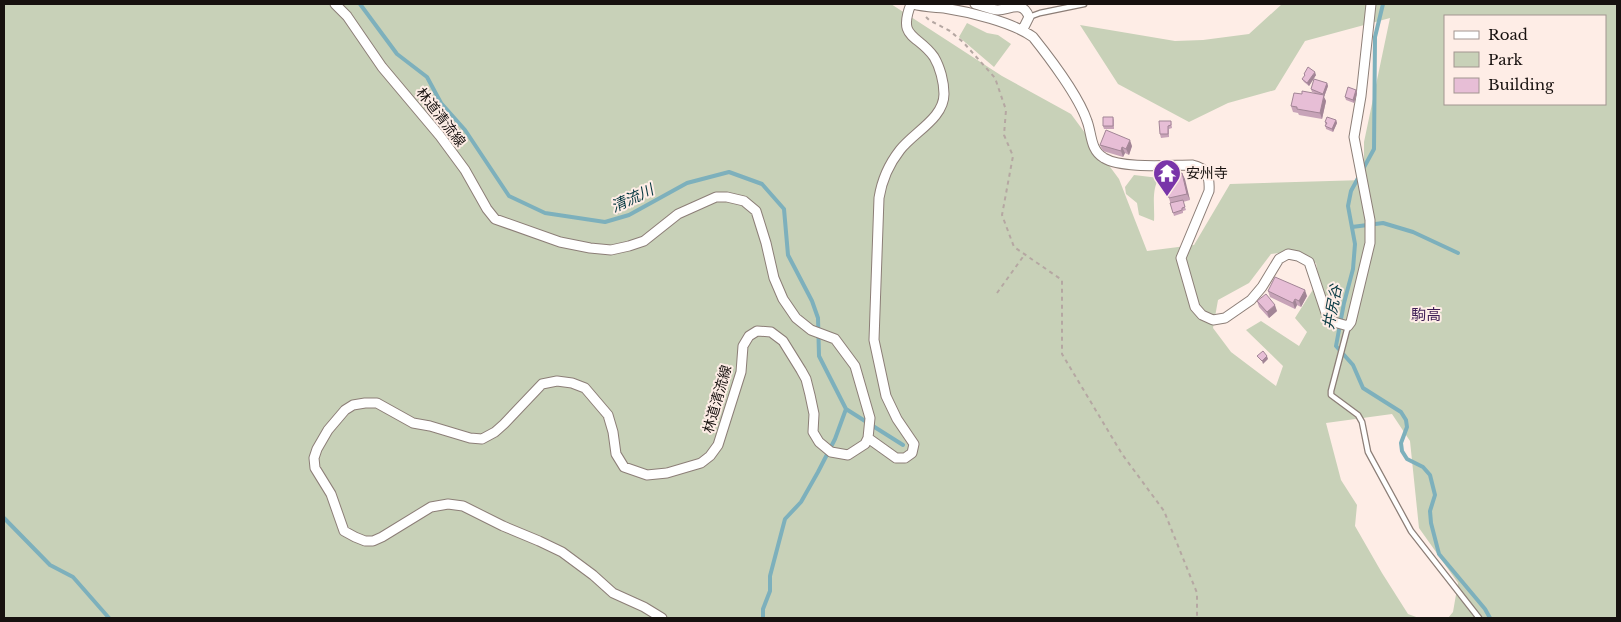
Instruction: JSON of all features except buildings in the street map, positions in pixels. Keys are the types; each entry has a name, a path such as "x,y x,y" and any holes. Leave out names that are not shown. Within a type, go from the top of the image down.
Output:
{"street":[{"name":"林道清流線","path":"335,4 347,16 382,67 440,136 465,170 486,209 495,219 560,242 610,250 644,241 678,214 716,197 727,196 744,201 756,211 766,242 774,278 783,299 796,318 811,330 835,339 855,366 870,418 868,438 865,444 848,455 828,450 819,442 813,432 814,414 810,395 801,370 783,341 771,332 758,331 749,336 743,346 741,372 718,445 710,456 701,463 667,473 646,475 624,467 616,454 608,415 585,388 572,383 557,381 542,384 504,424 495,432 482,438 470,438 413,423 377,403 365,403 353,405 345,410 328,430 317,449 314,458 315,468 331,494 344,530 355,537 365,541 373,541 431,507 448,504 463,506 562,552 593,575 612,593 662,618"},
{"path":"975,4 1000,10 1014,6 1020,7 1025,10 1029,17 1023,29"},
{"path":"868,438 896,458 905,458 912,453 914,444 897,420 886,396 874,340 881,182 901,148 936,114 942,105 944,95 943,80 933,57 916,40 906,25 906,16 917,5 960,11 1023,29 1033,37 1078,102 1087,121 1091,142 1102,157 1119,164 1192,165 1201,167 1206,173 1209,191 1182,258 1195,307 1202,315 1213,320 1224,318 1251,300 1262,287 1278,259 1288,254 1298,256 1309,262 1327,316 1334,322 1348,326 1351,322 1370,243 1370,220 1354,137 1361,96 1370,4"}],"lane":[{"path":"1029,17 1085,4"},
{"path":"1348,326 1331,391 1332,395 1358,415 1362,422 1368,452 1411,531 1479,618"}],"path":[{"path":"917,5 929,20 950,31 964,42 995,78 1006,110 1004,135 1013,156 1002,215 1014,247 1062,280 1062,354 1122,454 1164,511 1197,593 1197,618"},
{"path":"997,293 1025,254"}],"green space":[{"path":"4,4 891,4 1002,76 1071,114 1119,179 1147,251 1194,245 1230,184 1364,180 1364,142 1390,18 1305,41 1275,90 1228,103 1189,122 1118,84 1080,25 1175,41 1203,40 1249,34 1282,4 1617,4 1617,618 1448,618 1453,612 1458,583 1419,528 1410,441 1392,414 1326,423 1341,480 1357,505 1355,526 1408,614 1419,618 4,618","holes":["1295,251 1316,263 1319,280 1295,318 1307,332 1299,346 1261,321 1246,330 1283,366 1276,386 1231,352 1213,328 1218,300 1249,283 1271,254"]},
{"path":"967,23 987,33 998,35 1011,44 994,67 959,37"},
{"path":"1134,175 1159,178 1154,194 1154,221 1139,215 1137,203 1126,194 1125,187"}],"waterway":[{"name":"清流川","path":"360,4 397,54 427,77 441,103 465,130 509,196 545,213 605,222 629,215 687,183 729,172 762,184 784,209 788,255 812,301 818,318 819,356 846,409"},
{"name":"井尻谷","path":"1383,4 1375,37 1374,149 1351,191 1348,206 1355,244 1353,269 1336,346 1353,365 1363,388 1401,412 1406,420 1407,427 1401,443 1402,451 1407,459 1423,467 1430,475 1435,495 1430,511 1431,523 1439,554 1485,609 1490,618"},
{"path":"1352,227 1383,223 1413,232 1458,253"},
{"path":"846,409 903,445"},
{"path":"763,618 763,609 770,591 770,576 785,519 801,502 818,472 835,439 846,409"},
{"path":"4,518 50,565 73,577 109,618"}],"place":[{"name":"安州寺","path":"1167,197"}],"district":[{"name":"駒高","path":"1426,314"}]}
